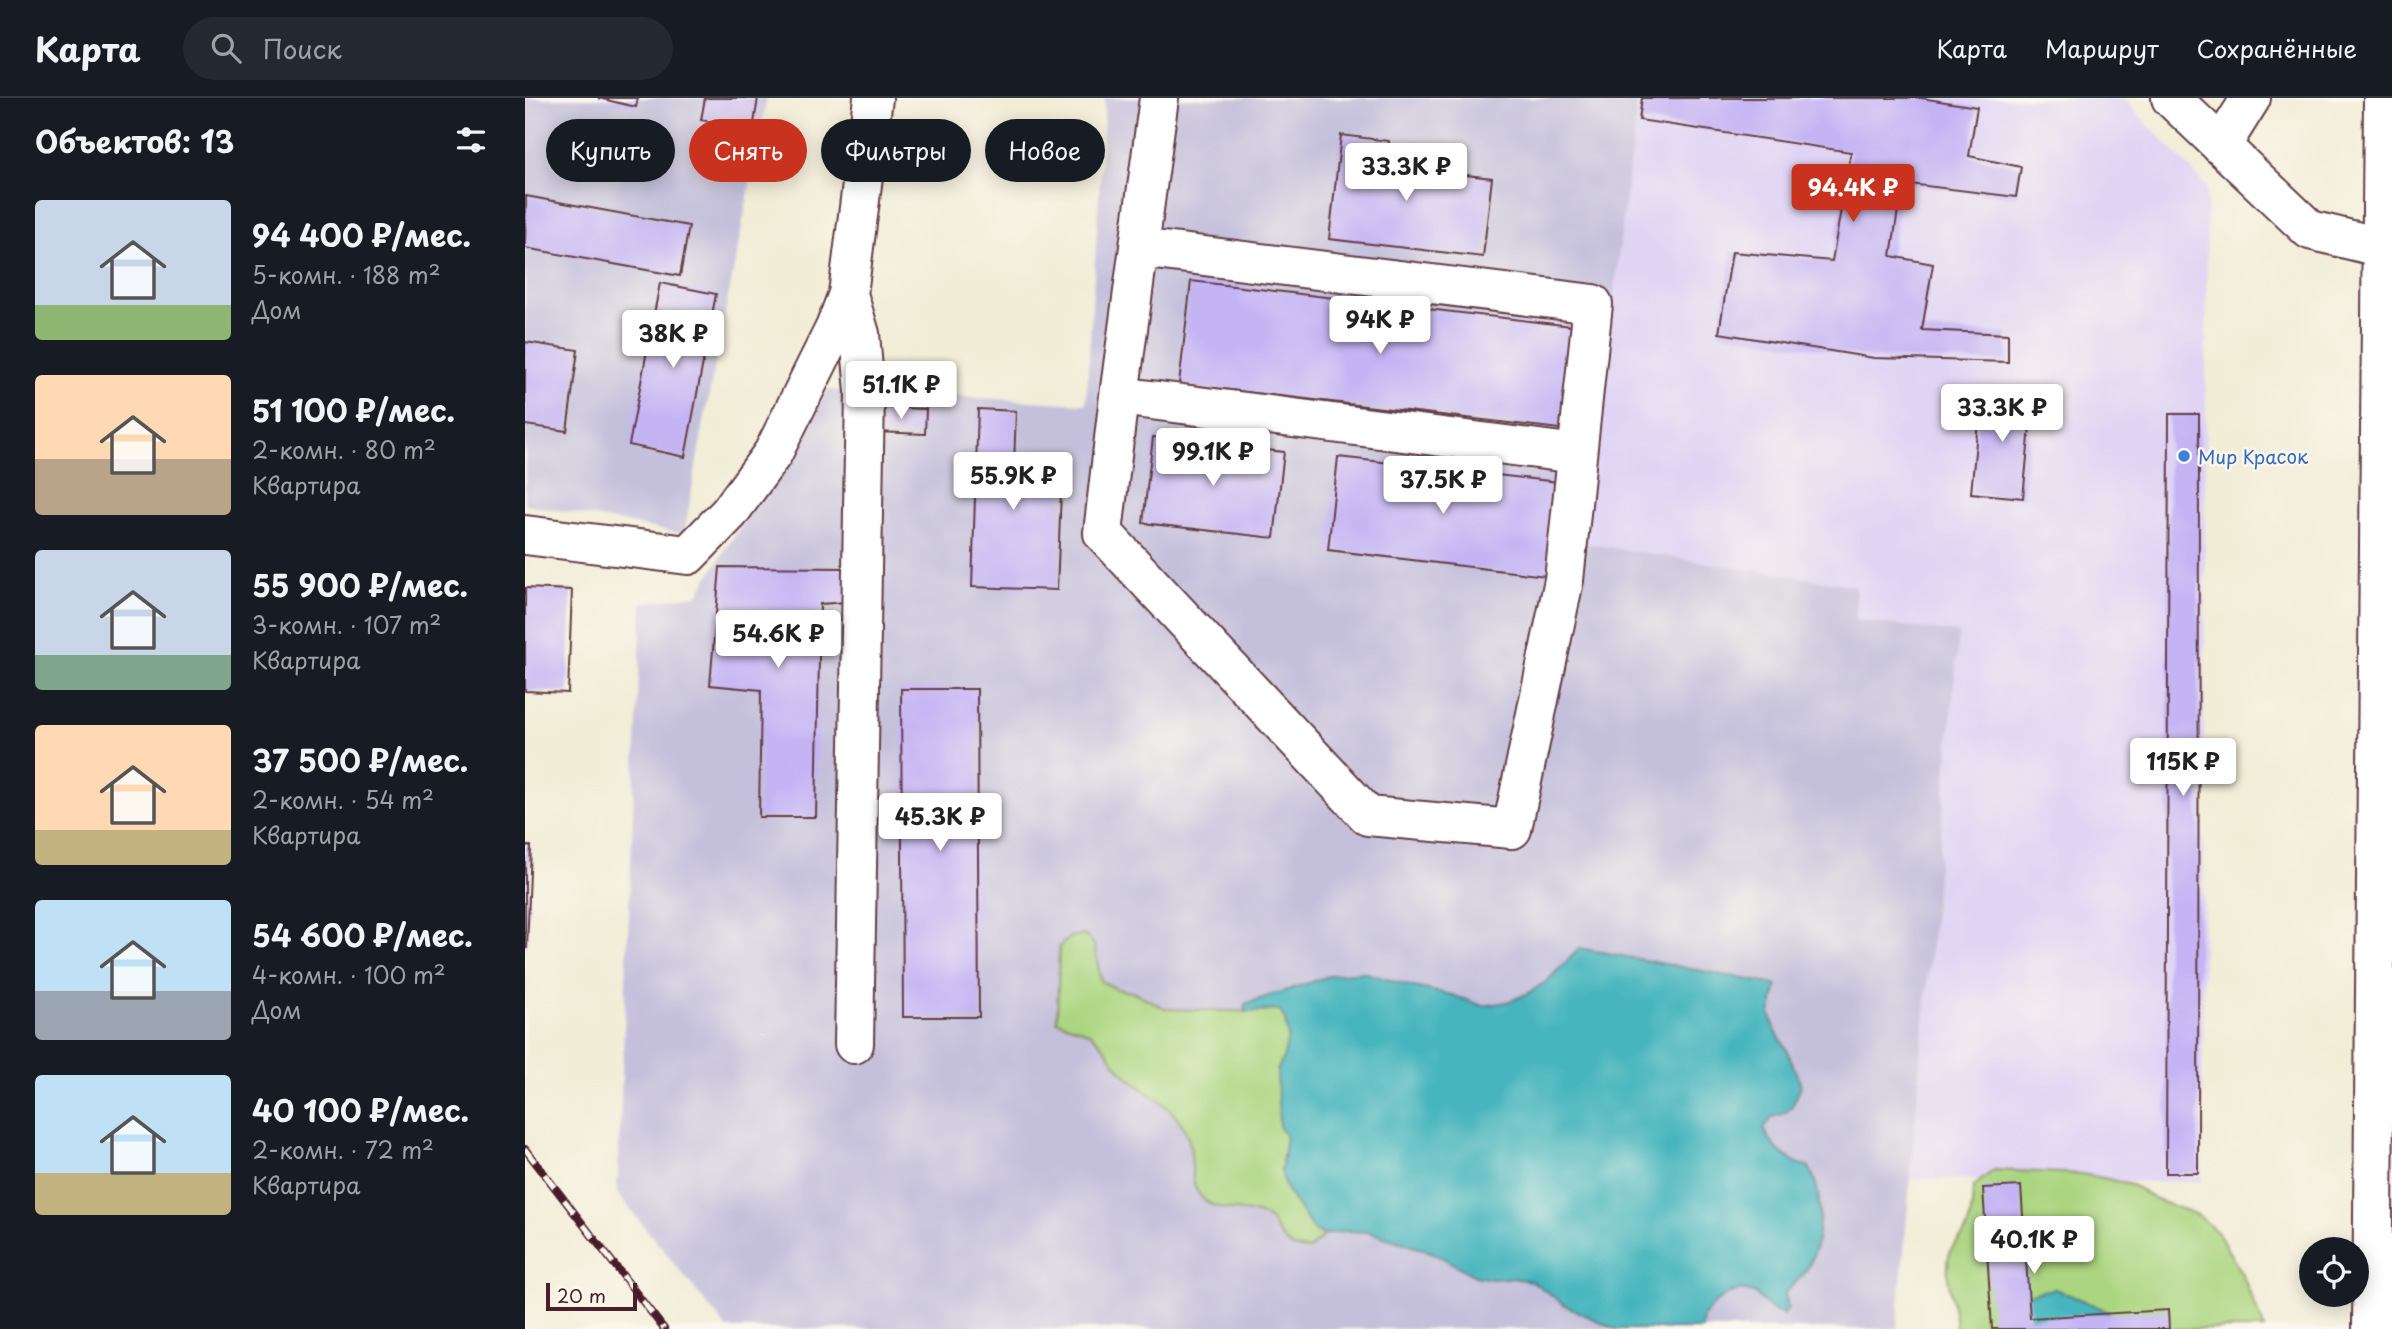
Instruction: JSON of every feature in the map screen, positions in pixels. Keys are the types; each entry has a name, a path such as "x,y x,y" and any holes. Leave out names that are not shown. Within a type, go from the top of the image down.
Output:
{"main road":[{"path":"525,535 688,555 729,513 773,453 835,328 848,294 873,98"},
{"path":"1139,248 1593,304 1564,580 1512,829 1367,816 1103,533 1119,396 1159,98"},
{"path":"2171,98 2310,230 2389,247"},
{"path":"2221,146 2252,98"},
{"path":"2372,1329 2389,247 2383,98"},
{"path":"848,294 860,334 865,392 854,1044"},
{"path":"1119,396 1577,454"}],"shaded area":[{"path":"525,98 767,98 763,119 689,119 689,182 751,182 684,534 525,504"},
{"path":"1105,98 1638,98 1583,543 1856,586 1856,620 1959,633 1897,1329 727,1329 617,1193 642,603 697,595 827,390 1086,404 1100,182 1105,182"},
{"path":"1638,98 2123,98 2207,187 2202,1182 1911,1179 1959,633 1856,620 1856,587 1583,543"}],"green space":[{"path":"1084,935 1094,944 1101,981 1117,989 1136,993 1166,1009 1261,1012 1279,1010 1285,1019 1288,1037 1277,1071 1286,1137 1281,1171 1313,1230 1324,1235 1309,1250 1288,1244 1270,1220 1262,1216 1221,1208 1203,1199 1195,1185 1188,1138 1176,1116 1131,1080 1092,1035 1057,1021 1059,947 1070,937"},
{"path":"1994,1170 2082,1174 2108,1179 2134,1186 2154,1199 2198,1215 2217,1232 2242,1274 2265,1329 2129,1329 2103,1309 2055,1289 1996,1312 1986,1329 1956,1329 1948,1271 1950,1252 1967,1229 1974,1186"}],"water":[{"path":"1580,948 1777,985 1770,1014 1801,1085 1791,1107 1779,1116 1772,1117 1764,1129 1782,1153 1809,1167 1819,1204 1816,1246 1805,1272 1785,1293 1788,1308 1783,1315 1769,1308 1756,1294 1743,1290 1729,1293 1716,1302 1703,1316 1702,1329 1615,1329 1566,1306 1532,1281 1475,1276 1434,1253 1369,1232 1346,1231 1324,1235 1313,1230 1285,1187 1281,1171 1286,1137 1279,1126 1277,1071 1288,1037 1285,1019 1279,1010 1246,1012 1245,1004 1332,975 1363,972 1452,995 1483,1006 1507,1002 1527,994 1547,981"},
{"path":"2055,1289 2103,1309 2129,1329 1986,1329 2007,1305 2015,1300"}],"building":[{"path":"598,98 638,98 636,107"},
{"path":"705,98 758,98 755,119 701,119"},
{"path":"1642,98 1921,98 1977,107 1969,156 2021,167 2016,197 1902,183 1891,256 1933,264 1922,330 2008,334 2008,362 1874,358 1719,333 1732,252 1832,261 1851,152 1639,120"},
{"path":"1341,135 1389,141 1386,166 1492,178 1483,257 1329,239"},
{"path":"526,196 689,226 680,276 525,248"},
{"path":"1191,281 1580,327 1568,430 1179,384"},
{"path":"660,283 716,294 685,457 629,445"},
{"path":"525,342 578,350 567,431 525,425"},
{"path":"1981,391 2033,396 2023,498 1971,493"},
{"path":"877,407 926,409 925,434 876,432"},
{"path":"978,409 1016,411 1014,465 1062,467 1057,590 972,587"},
{"path":"2169,414 2199,414 2198,1173 2166,1173"},
{"path":"1153,437 1284,452 1274,538 1143,523"},
{"path":"1338,457 1558,482 1546,576 1328,550"},
{"path":"720,567 848,568 848,602 820,604 816,817 759,817 761,690 710,685"},
{"path":"525,588 572,590 568,693 525,691"},
{"path":"901,689 977,689 979,1017 903,1017"},
{"path":"525,846 531,846 527,948 525,948"},
{"path":"2021,1186 2030,1318 2168,1310 2169,1329 1992,1329 1983,1188"}],"railway":[{"path":"525,1149 664,1329"}],"place":[{"name":"Мир Красок","path":"2184,456"}]}
